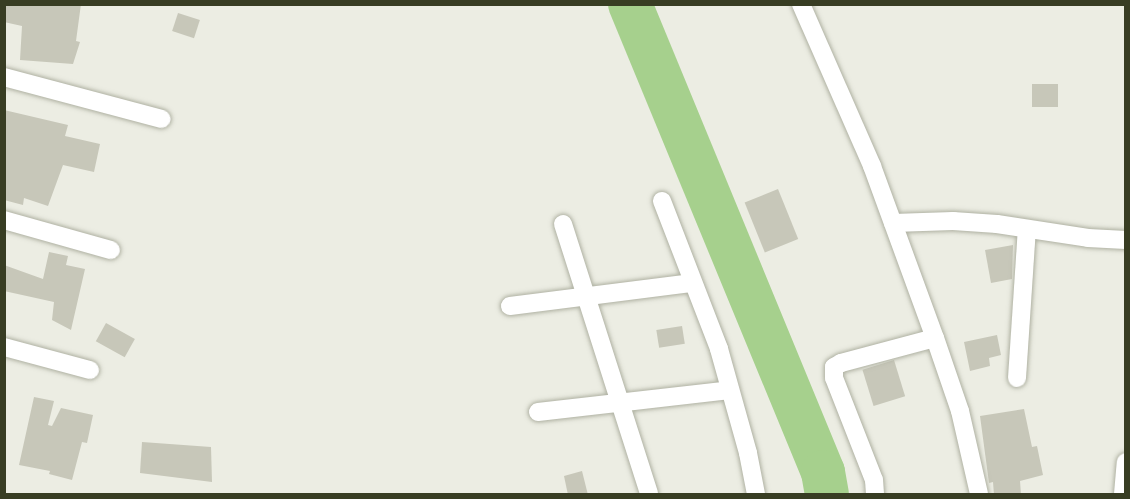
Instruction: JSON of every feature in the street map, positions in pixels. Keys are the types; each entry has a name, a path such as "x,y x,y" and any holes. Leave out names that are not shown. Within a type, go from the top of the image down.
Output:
{"street":[{"path":"801,4 872,166 935,338 960,411 980,495"},
{"path":"4,77 162,119"},
{"path":"662,201 719,349 748,453 756,495"},
{"path":"4,220 111,250"},
{"path":"893,223 953,221 1125,240"},
{"path":"563,224 649,495"},
{"path":"1017,378 1027,229"},
{"path":"510,306 693,283"},
{"path":"875,495 874,480 834,378 834,368 841,363 935,338"},
{"path":"4,347 90,370"},
{"path":"538,412 730,390"},
{"path":"1123,495 1125,462"}],"building":[{"path":"4,4 81,4 76,41 80,42 73,64 20,60 22,26 4,22"},
{"path":"178,13 200,20 194,38 172,31"},
{"path":"1032,84 1058,84 1058,107 1032,107"},
{"path":"4,110 68,125 65,136 100,144 94,172 63,165 48,206 24,198 23,205 4,200"},
{"path":"778,189 798,239 765,253 745,202"},
{"path":"1013,245 1012,279 991,283 985,250"},
{"path":"49,252 68,256 66,265 85,269 71,330 52,320 54,302 4,291 4,265 43,279"},
{"path":"106,323 135,339 125,357 96,341"},
{"path":"682,326 685,344 659,348 656,330"},
{"path":"997,335 1001,355 989,358 990,366 970,371 964,342"},
{"path":"894,360 905,396 874,406 862,370"},
{"path":"34,397 54,401 48,425 52,426 61,408 93,415 87,443 82,442 72,480 49,474 50,471 19,465"},
{"path":"1024,409 1032,447 1037,446 1043,475 1020,481 1021,495 994,495 993,482 989,483 980,416"},
{"path":"142,442 211,447 212,482 140,473"},
{"path":"582,471 588,495 568,495 564,476"}],"waterway":[{"path":"630,4 823,472 827,494"}]}
